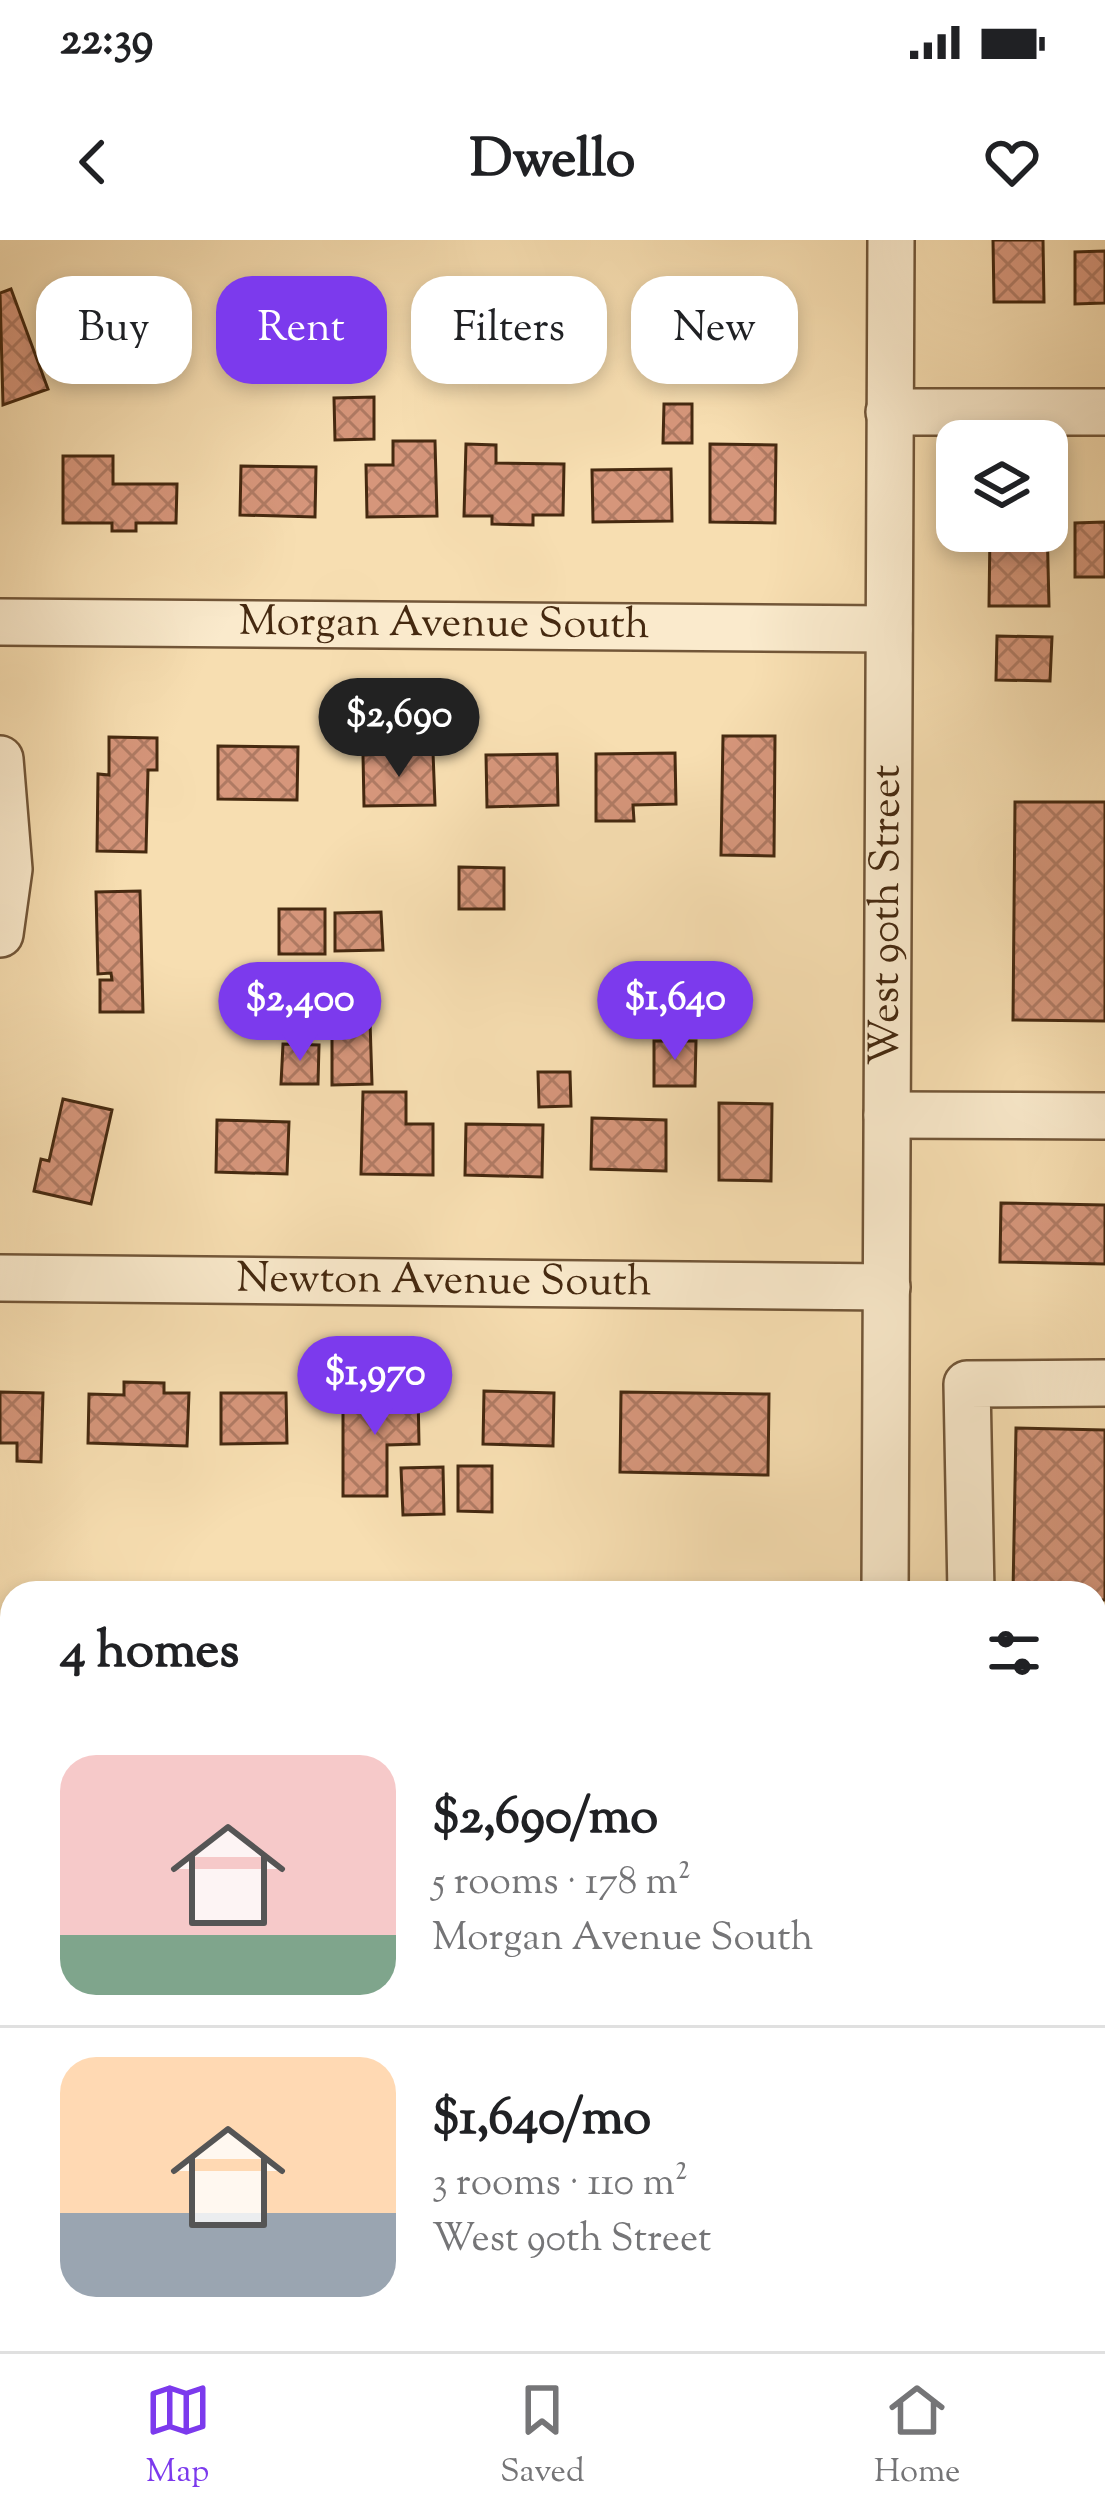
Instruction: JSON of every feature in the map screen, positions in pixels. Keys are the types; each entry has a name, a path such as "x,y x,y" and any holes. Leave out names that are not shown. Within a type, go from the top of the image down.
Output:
{"street":[{"name":"West 90th Street","path":"885,1581 891,240"},
{"path":"889,412 1105,412"},
{"name":"Morgan Avenue South","path":"0,622 889,629"},
{"path":"0,759 9,869 0,934"},
{"path":"887,1114 1105,1116"},
{"name":"Newton Avenue South","path":"0,1278 887,1287"},
{"path":"971,1581 967,1384 1105,1383"}],"building":[{"path":"993,240 1043,240 1044,302 994,302"},
{"path":"1105,251 1105,303 1075,304 1075,252"},
{"path":"11,289 36,357 36,384 46,384 48,389 3,405 0,293"},
{"path":"374,397 374,439 335,440 334,398"},
{"path":"664,404 692,404 692,443 663,443"},
{"path":"393,441 435,441 437,516 367,517 366,465 393,465"},
{"path":"466,444 496,445 496,463 564,464 563,515 533,515 533,525 492,524 492,516 464,516"},
{"path":"710,444 776,445 775,523 710,522"},
{"path":"63,456 113,456 113,484 177,484 176,523 136,523 136,531 112,531 112,523 63,523"},
{"path":"241,466 316,467 315,517 240,515"},
{"path":"671,469 672,521 593,522 592,470"},
{"path":"1105,522 1105,577 1075,577 1075,523"},
{"path":"990,552 1048,552 1049,606 989,606"},
{"path":"997,636 1052,637 1050,681 996,680"},
{"path":"723,736 775,736 774,856 721,855"},
{"path":"109,737 157,738 157,770 148,770 146,852 97,851 98,774 109,775"},
{"path":"218,746 298,747 297,800 218,799"},
{"path":"433,752 435,805 364,806 363,755"},
{"path":"675,753 676,804 633,805 634,821 596,821 596,754"},
{"path":"557,754 558,805 487,807 486,755"},
{"path":"1015,802 1105,802 1105,1021 1013,1020"},
{"path":"459,867 504,868 504,909 459,909"},
{"path":"140,891 143,1012 100,1012 100,980 112,980 111,973 98,974 96,892"},
{"path":"279,909 325,909 325,954 279,954"},
{"path":"381,912 383,950 335,951 335,913"},
{"path":"370,1021 372,1084 332,1085 332,1022"},
{"path":"654,1041 696,1041 695,1086 654,1086"},
{"path":"283,1044 319,1045 318,1084 281,1084"},
{"path":"538,1072 570,1072 571,1106 539,1107"},
{"path":"363,1092 406,1092 406,1124 433,1124 433,1175 361,1174"},
{"path":"63,1099 112,1110 91,1204 34,1191 41,1159 49,1161"},
{"path":"719,1103 772,1104 771,1181 719,1180"},
{"path":"592,1118 666,1120 666,1171 591,1169"},
{"path":"217,1120 289,1122 287,1174 216,1172"},
{"path":"466,1124 543,1125 542,1177 465,1175"},
{"path":"1001,1203 1105,1205 1105,1264 1000,1262"},
{"path":"124,1382 164,1383 164,1393 189,1393 187,1446 88,1443 89,1394 124,1395"},
{"path":"484,1391 554,1393 553,1446 483,1444"},
{"path":"0,1392 43,1393 41,1462 17,1461 17,1443 0,1443"},
{"path":"621,1392 769,1394 768,1475 620,1472"},
{"path":"221,1393 286,1393 287,1443 221,1444"},
{"path":"418,1393 419,1444 387,1445 387,1496 343,1496 343,1394"},
{"path":"1016,1428 1105,1430 1105,1581 1013,1581"},
{"path":"458,1466 492,1466 492,1512 458,1511"},
{"path":"443,1467 444,1514 403,1515 401,1468"}]}
